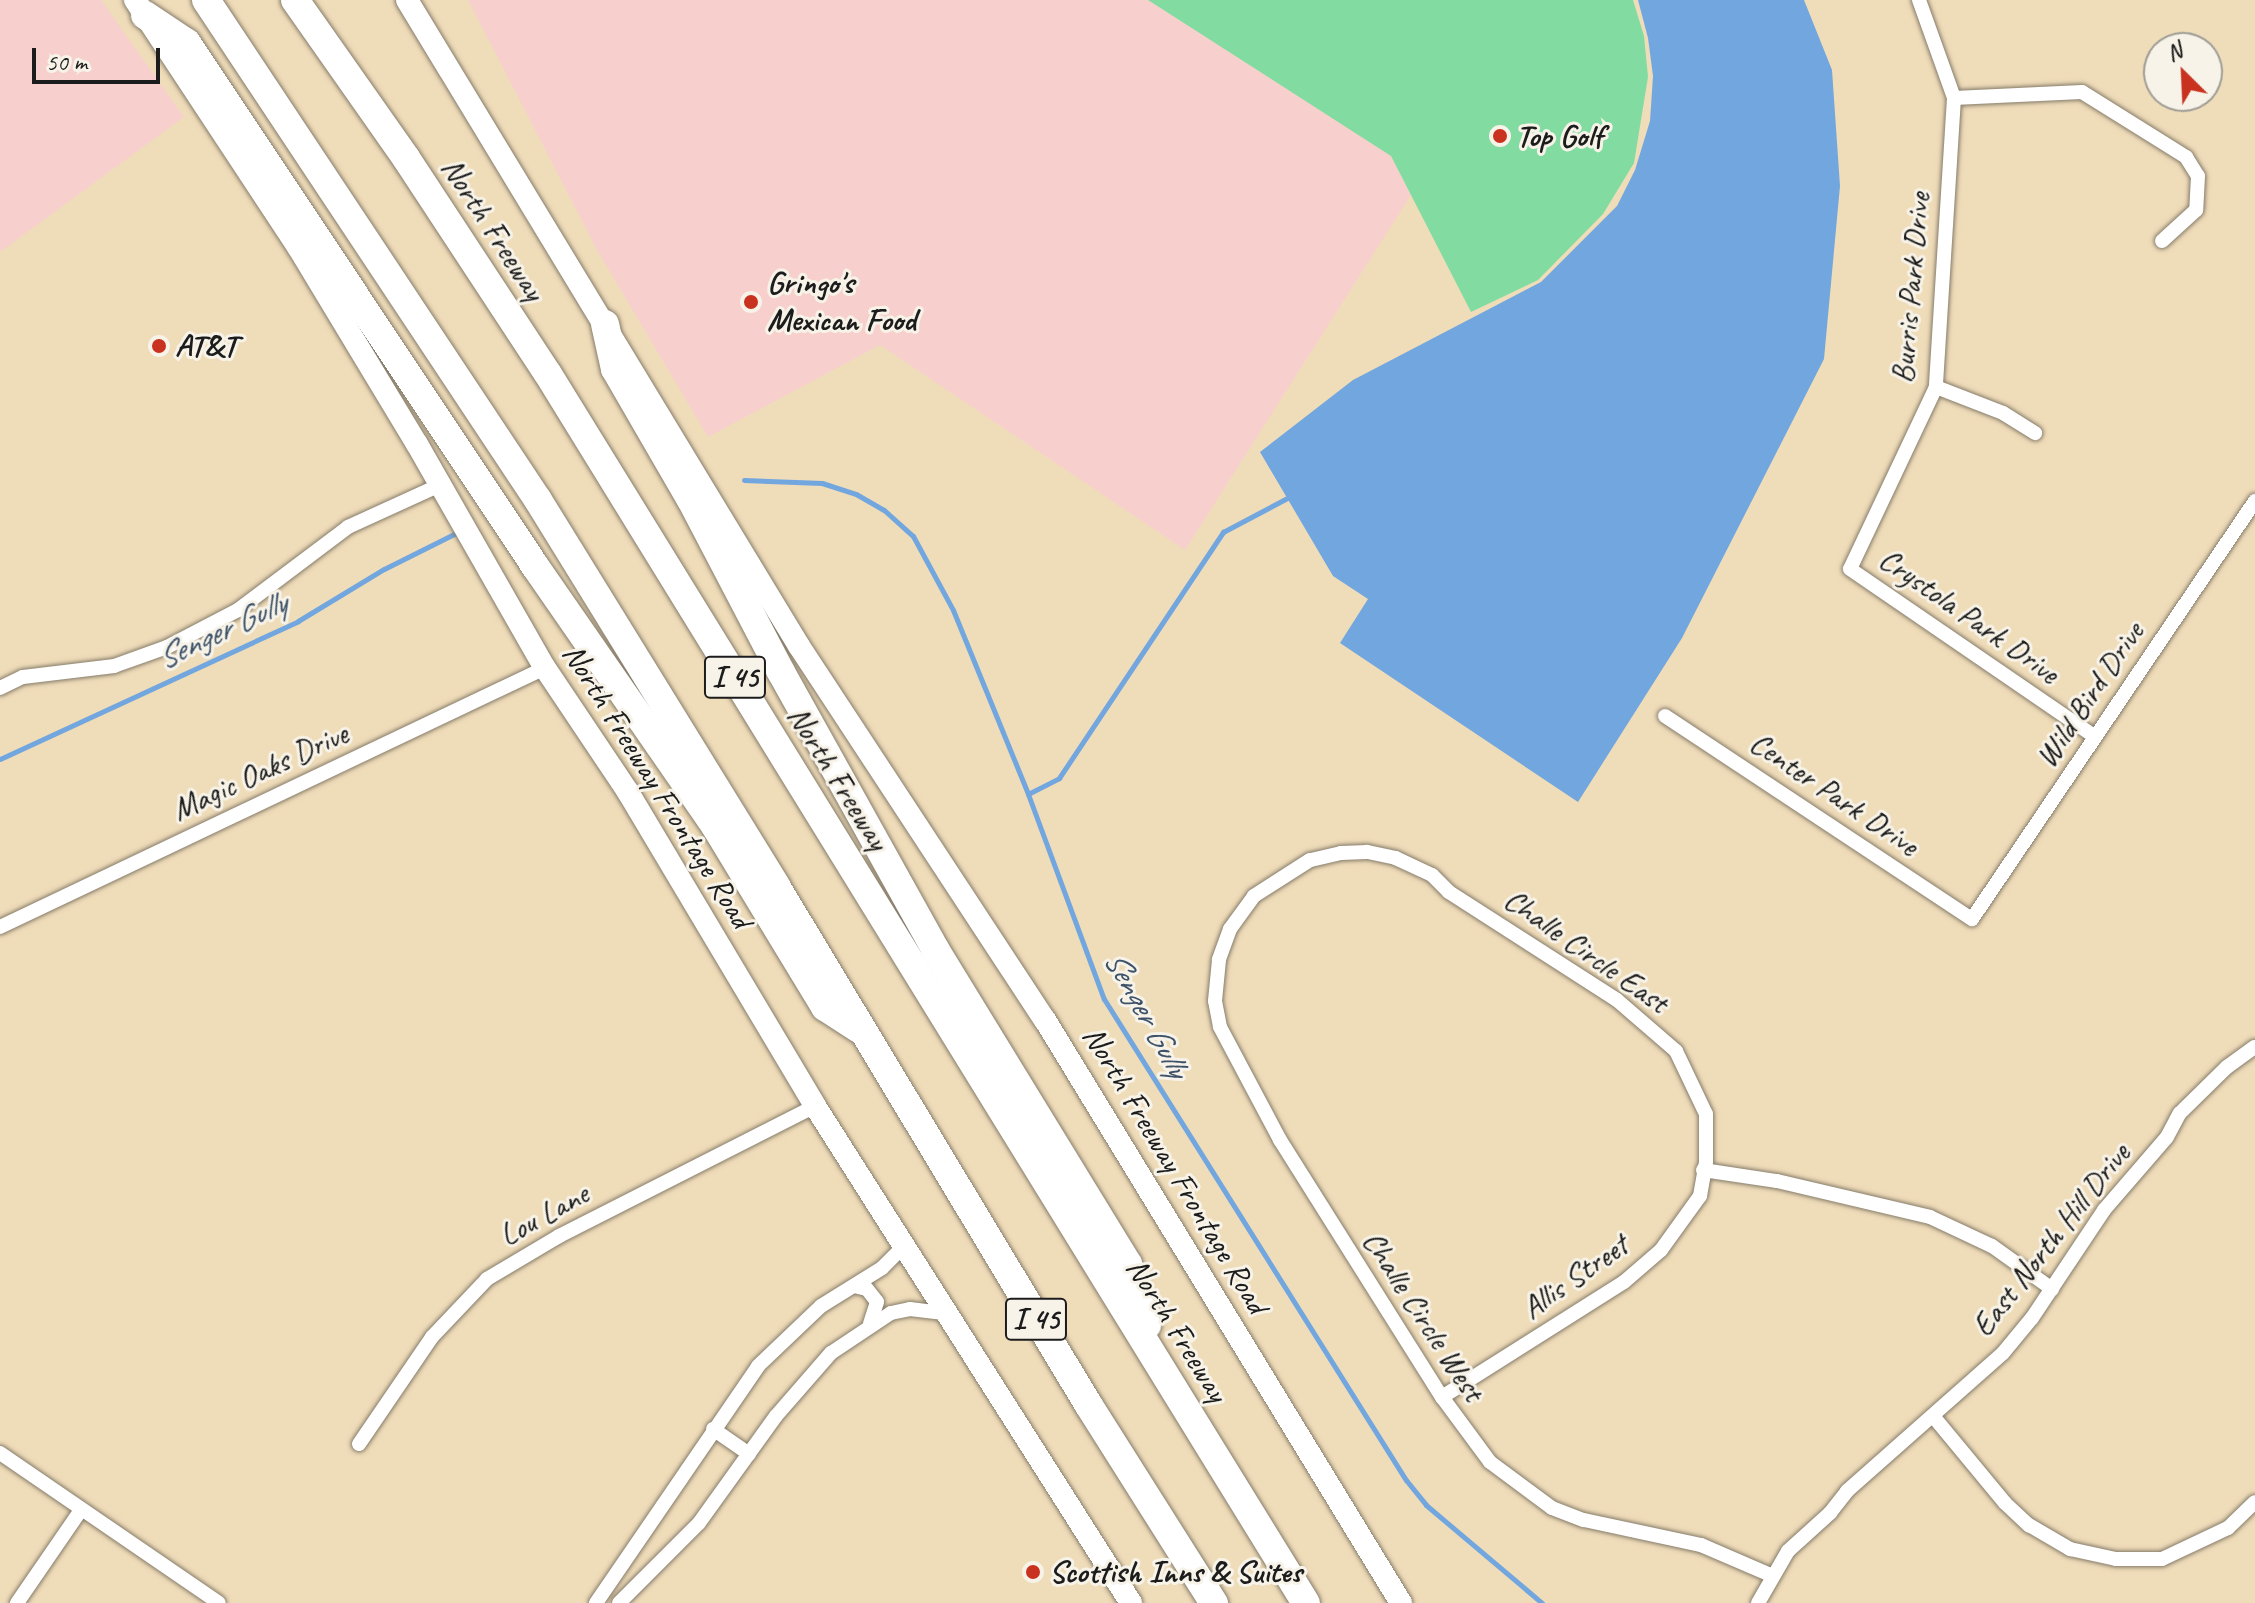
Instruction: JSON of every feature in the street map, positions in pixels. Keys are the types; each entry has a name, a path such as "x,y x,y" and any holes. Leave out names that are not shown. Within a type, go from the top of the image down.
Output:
{"highway":[{"name":"I 45","path":"206,0 538,500 1088,1404 1214,1603"},
{"name":"North Freeway","path":"295,0 406,158 548,374 1306,1603"},
{"path":"140,7 187,43 535,566 715,826 825,1007 863,1031"},
{"path":"605,324 615,369 691,500 781,672 920,922 1128,1264 1158,1364"}],"main road":[{"name":"North Freeway Frontage Road","path":"407,0 799,646 1045,1020 1401,1603"},
{"name":"North Freeway Frontage Road","path":"140,7 298,247 545,668 628,792 815,1106 1131,1603"}],"street":[{"name":"Burris Park Drive","path":"1850,569 1936,387 1954,98 1919,0"},
{"path":"1954,98 2082,92 2186,157 2198,176 2196,210 2162,241"},
{"path":"1936,387 2003,413 2035,433"},
{"path":"0,688 23,677 114,666 167,647 238,610 348,527 440,485"},
{"name":"Wild Bird Drive","path":"1972,919 2255,501"},
{"name":"Crystola Park Drive","path":"1850,569 2095,737"},
{"name":"Magic Oaks Drive","path":"0,927 545,668"},
{"name":"Center Park Drive","path":"1665,716 1972,919"},
{"name":"Challe Circle East","path":"1238,918 1254,896 1269,883 1310,860 1341,853 1367,852 1396,858 1432,875 1449,892 1617,1000 1676,1051 1706,1114 1708,1130 1703,1170"},
{"name":"Challe Circle West","path":"1238,918 1219,960 1215,1001 1220,1027 1280,1140 1331,1226 1442,1397 1490,1462 1552,1508 1584,1520 1701,1545 1773,1576"},
{"name":"East North Hill Drive","path":"1758,1603 1788,1551 1830,1513 1847,1491 2003,1353 2052,1289 2104,1210 2167,1137 2180,1113 2227,1067 2255,1047"},
{"name":"Lou Lane","path":"359,1444 432,1337 487,1279 559,1236 815,1106"},
{"path":"1703,1170 1777,1181 1930,1217 1992,1246 2052,1289"},
{"name":"Allis Street","path":"1442,1397 1624,1282 1661,1250 1700,1196 1703,1170"},
{"path":"596,1603 713,1429 779,1343 821,1306 882,1268 905,1245"},
{"path":"854,1286 874,1294 877,1302 870,1324"},
{"path":"619,1603 699,1523 812,1371 870,1324 910,1309 948,1314"},
{"path":"1933,1416 2005,1503 2029,1525 2070,1549 2116,1559 2162,1559 2228,1528 2255,1502"},
{"path":"713,1429 749,1454"},
{"path":"0,1453 219,1603"},
{"path":"17,1603 81,1510"}],"shaded area":[{"path":"0,0 101,0 184,117 0,252"},
{"path":"468,0 1148,0 1391,156 1411,195 1185,550 880,345 708,437 597,250"}],"green space":[{"name":"Top Golf","path":"1148,0 1633,0 1644,36 1648,77 1634,163 1603,214 1538,280 1471,312 1391,156"}],"water":[{"path":"1638,0 1804,0 1832,70 1840,186 1824,359 1682,638 1578,802 1340,643 1368,599 1333,576 1260,452 1353,380 1541,282 1617,206 1635,170 1650,121 1653,76 1648,38"}],"waterway":[{"name":"Senger Gully","path":"744,480 822,483 856,494 884,510 913,536 953,610 1028,794 1104,999 1406,1480 1426,1505 1542,1603"},
{"path":"1028,794 1059,778 1223,532 1291,496"},
{"name":"Senger Gully","path":"0,759 298,621 384,569 456,533"}],"place":[{"name":"Top Golf","path":"1500,136"},
{"name":"Gringo's Mexican Food","path":"751,302"},
{"name":"AT&T","path":"159,346"},
{"name":"Scottish Inns & Suites","path":"1033,1572"}]}
